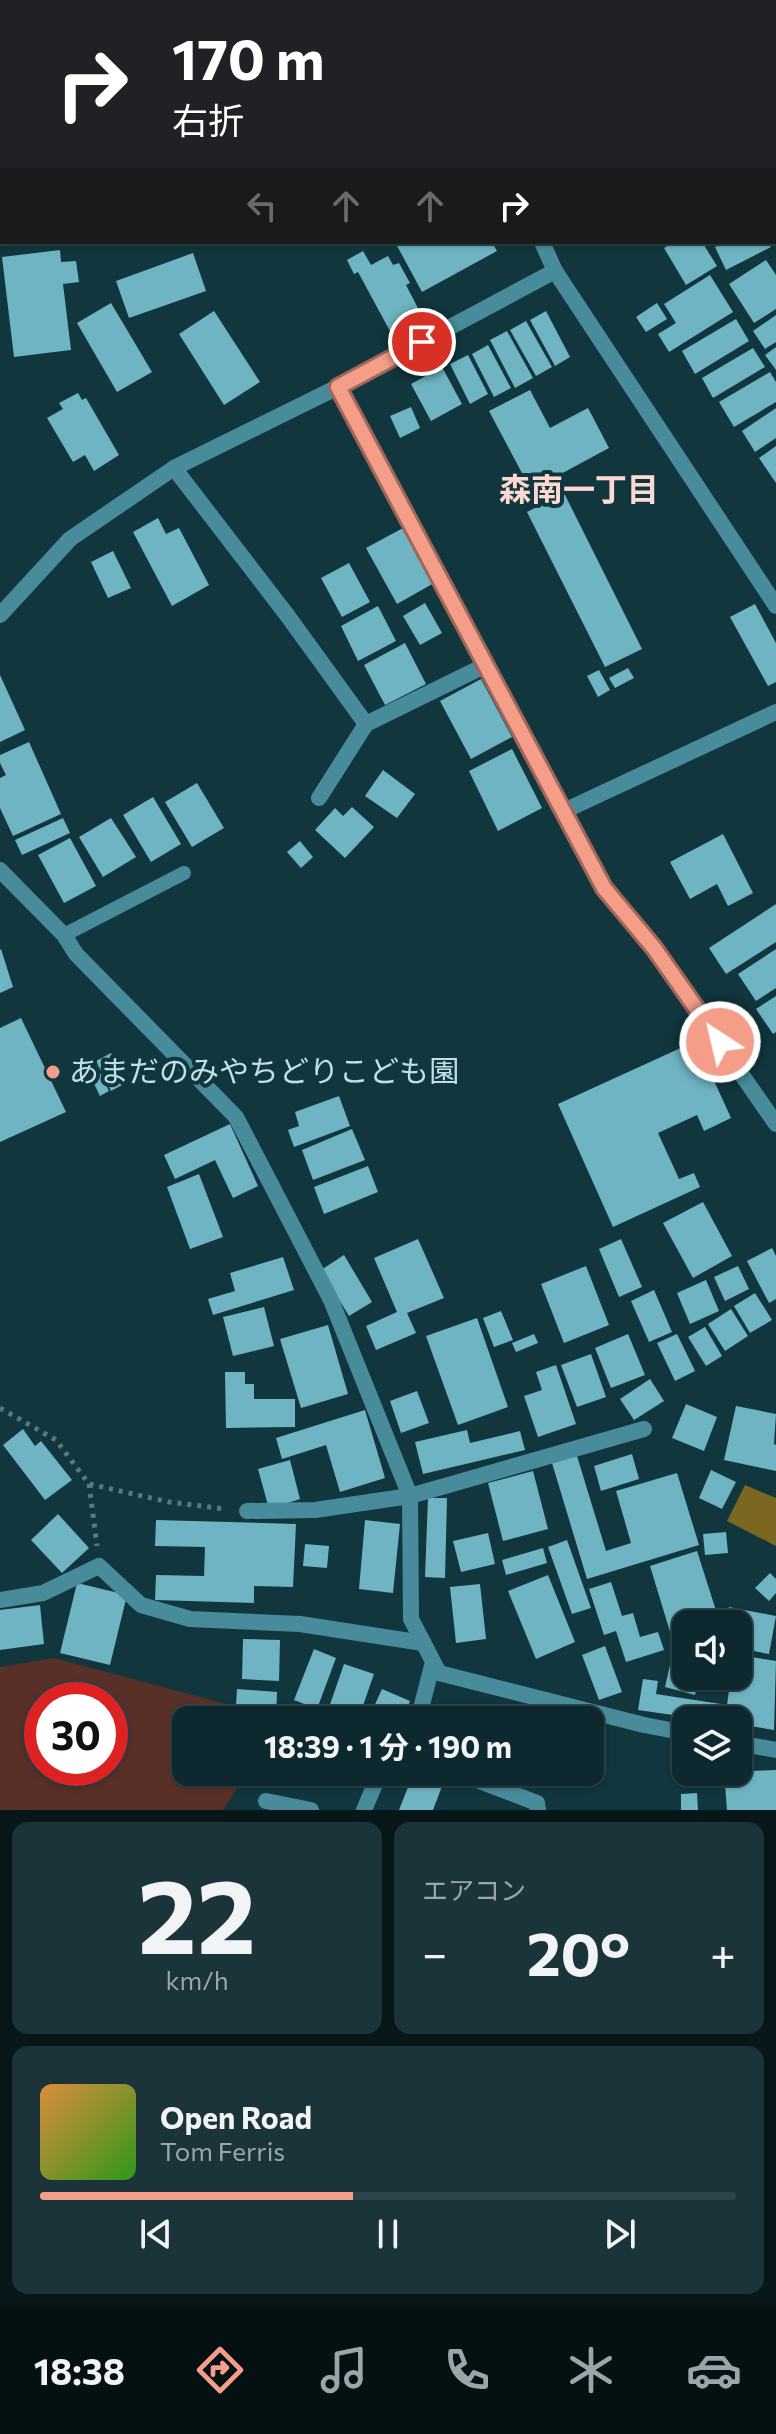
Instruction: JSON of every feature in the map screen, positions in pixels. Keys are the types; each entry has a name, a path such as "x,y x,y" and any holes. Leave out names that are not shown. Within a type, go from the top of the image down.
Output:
{"street":[{"path":"545,244 555,271 776,606"},
{"path":"0,615 70,539 174,468 338,387 555,271"},
{"path":"338,387 604,888 654,948 776,1124"},
{"path":"174,468 366,724"},
{"path":"319,798 366,724 486,665"},
{"path":"564,811 776,712"},
{"path":"0,870 64,935 76,954 236,1117 331,1300 410,1496 411,1619 439,1673 672,1730"},
{"path":"247,1511 315,1510 410,1496 644,1429"},
{"path":"0,1600 43,1593 99,1566 141,1605 190,1619 300,1624 423,1643"},
{"path":"422,1706 433,1662"},
{"path":"752,1746 776,1750"},
{"path":"364,1810 374,1786"},
{"path":"493,1786 537,1803 538,1810"},
{"path":"266,1801 311,1810"}],"lane":[{"path":"64,935 184,873"}],"path":[{"path":"0,1408 56,1440 89,1484 99,1566"},
{"path":"89,1484 169,1502 247,1511"}],"shaded area":[{"path":"745,1485 776,1498 776,1546 727,1521"},
{"path":"54,1658 233,1706 172,1706 172,1786 239,1786 223,1810 0,1810 0,1667"}],"building":[{"path":"396,244 493,244 497,251 422,292"},
{"path":"671,244 703,244 717,266 686,285 664,248"},
{"path":"720,244 770,244 771,247 726,270 715,247"},
{"path":"60,250 61,262 76,261 79,282 63,284 71,350 14,357 2,257"},
{"path":"363,251 371,265 388,256 393,265 399,263 422,316 391,333 358,272 354,274 347,260"},
{"path":"193,253 206,291 129,318 116,281"},
{"path":"766,260 776,275 776,309 754,323 729,284"},
{"path":"710,275 733,312 669,352 658,334 676,323 664,304"},
{"path":"111,303 152,372 117,392 77,323"},
{"path":"657,303 667,319 646,332 636,317"},
{"path":"214,311 260,382 224,405 179,334"},
{"path":"546,311 570,357 555,366 530,320"},
{"path":"776,315 776,342 765,349 753,331"},
{"path":"736,319 749,341 695,374 682,351"},
{"path":"526,321 552,367 536,376 510,330"},
{"path":"507,331 533,378 515,388 490,340"},
{"path":"488,345 511,388 494,397 472,354"},
{"path":"776,347 776,370 765,355"},
{"path":"753,348 765,367 713,398 702,378"},
{"path":"468,355 488,394 470,404 450,364"},
{"path":"442,367 462,404 431,421 411,384"},
{"path":"770,372 776,382 776,402 734,427 719,402"},
{"path":"530,390 550,428 588,408 609,448 531,490 489,411"},
{"path":"78,393 82,400 86,398 119,455 94,471 85,455 73,462 47,418 63,409 59,403"},
{"path":"411,407 420,428 400,438 390,416"},
{"path":"776,408 776,438 755,452 742,431"},
{"path":"776,446 776,483 759,458"},
{"path":"564,493 642,649 605,667 527,512"},
{"path":"158,518 166,534 179,528 209,585 172,606 133,532"},
{"path":"403,528 434,583 397,604 366,548"},
{"path":"113,551 131,588 108,598 91,562"},
{"path":"349,563 370,602 342,617 321,578"},
{"path":"425,603 442,633 420,645 403,616"},
{"path":"755,604 776,643 776,682 768,686 730,617"},
{"path":"378,606 396,641 358,661 341,626"},
{"path":"405,643 426,684 385,705 364,665"},
{"path":"628,668 634,678 615,688 609,678"},
{"path":"599,670 610,690 598,697 587,676"},
{"path":"0,675 25,730 0,742"},
{"path":"481,679 512,737 471,759 440,701"},
{"path":"29,742 61,814 13,836 0,808 0,778 6,775 0,755"},
{"path":"512,749 542,808 498,831 469,771"},
{"path":"383,770 415,794 397,818 365,796"},
{"path":"197,783 224,828 192,847 165,802"},
{"path":"153,797 181,844 151,862 123,815"},
{"path":"352,807 374,827 345,858 315,830 335,808 343,816"},
{"path":"63,818 70,833 22,855 15,840"},
{"path":"111,818 136,857 103,877 79,837"},
{"path":"723,834 753,893 728,906 717,884 690,899 670,862"},
{"path":"70,838 96,886 64,903 38,855"},
{"path":"300,841 313,857 301,868 287,852"},
{"path":"776,904 776,942 726,974 709,948"},
{"path":"776,949 776,988 756,1001 738,974"},
{"path":"0,950 13,987 0,993"},
{"path":"776,996 776,1032 773,1034 756,1009"},
{"path":"21,1018 66,1112 0,1142 0,1028"},
{"path":"696,1041 731,1118 704,1131 697,1115 658,1133 679,1179 694,1173 700,1187 613,1227 558,1104"},
{"path":"111,1053 126,1083 111,1091 96,1061"},
{"path":"93,1059 109,1091 100,1096 84,1063"},
{"path":"339,1096 350,1126 294,1147 288,1130 299,1126 295,1112"},
{"path":"230,1124 258,1186 233,1198 215,1160 175,1179 164,1155"},
{"path":"352,1129 365,1160 313,1180 302,1150"},
{"path":"368,1166 378,1192 324,1214 314,1187"},
{"path":"199,1174 223,1237 190,1249 167,1187"},
{"path":"703,1202 732,1256 693,1278 663,1223"},
{"path":"418,1239 444,1298 407,1313 416,1333 376,1350 366,1326 397,1312 374,1258"},
{"path":"621,1239 642,1287 619,1297 599,1249"},
{"path":"772,1248 776,1256 776,1299 769,1303 747,1261"},
{"path":"344,1255 372,1302 349,1316 321,1270"},
{"path":"283,1257 294,1290 213,1315 208,1299 235,1291 230,1273"},
{"path":"586,1266 609,1325 564,1343 541,1284"},
{"path":"738,1266 749,1289 725,1301 714,1277"},
{"path":"706,1280 719,1311 690,1324 677,1293"},
{"path":"654,1290 672,1332 649,1342 631,1301"},
{"path":"755,1293 772,1320 750,1333 734,1306"},
{"path":"264,1307 274,1346 233,1356 223,1317"},
{"path":"731,1309 748,1336 725,1351 708,1324"},
{"path":"501,1311 513,1340 494,1347 483,1318"},
{"path":"477,1318 508,1407 458,1425 426,1336"},
{"path":"328,1325 348,1394 301,1408 280,1339"},
{"path":"705,1327 722,1356 706,1366 688,1337"},
{"path":"534,1334 538,1343 516,1352 512,1343"},
{"path":"628,1334 645,1375 611,1388 595,1348"},
{"path":"677,1334 695,1371 675,1381 657,1343"},
{"path":"591,1354 606,1397 577,1407 561,1365"},
{"path":"556,1365 576,1424 538,1437 524,1396 542,1390 536,1372"},
{"path":"225,1372 245,1372 245,1384 254,1384 254,1399 295,1399 295,1427 226,1428"},
{"path":"650,1379 664,1401 634,1420 620,1399"},
{"path":"417,1391 429,1423 401,1433 390,1401"},
{"path":"686,1404 717,1417 704,1451 672,1438"},
{"path":"736,1406 776,1414 776,1471 724,1460"},
{"path":"365,1410 385,1478 340,1492 326,1445 282,1459 276,1438"},
{"path":"23,1429 35,1446 41,1441 72,1480 45,1500 3,1445"},
{"path":"467,1430 470,1443 520,1431 525,1450 423,1474 415,1442"},
{"path":"632,1454 639,1479 601,1491 594,1466"},
{"path":"577,1456 606,1551 631,1543 616,1491 677,1473 699,1545 587,1579 552,1463"},
{"path":"290,1460 300,1499 269,1509 258,1469"},
{"path":"711,1470 736,1482 722,1509 699,1498"},
{"path":"533,1471 548,1529 503,1541 488,1483"},
{"path":"428,1498 447,1498 445,1578 425,1577"},
{"path":"58,1514 89,1548 62,1573 31,1540"},
{"path":"156,1520 296,1524 293,1587 254,1586 254,1603 155,1600 156,1575 204,1576 205,1547 155,1546"},
{"path":"365,1520 400,1524 393,1593 359,1589"},
{"path":"726,1532 728,1553 705,1555 703,1534"},
{"path":"488,1533 495,1564 461,1572 453,1541"},
{"path":"567,1540 591,1608 572,1614 548,1547"},
{"path":"305,1544 329,1546 327,1568 303,1566"},
{"path":"543,1548 547,1563 506,1575 502,1560"},
{"path":"697,1551 716,1610 672,1610 671,1635 650,1566"},
{"path":"770,1573 776,1579 776,1593 769,1601 755,1588"},
{"path":"548,1575 575,1642 536,1659 508,1591"},
{"path":"611,1582 622,1616 633,1613 640,1637 658,1632 664,1650 626,1662 616,1631 604,1635 589,1589"},
{"path":"77,1583 127,1595 110,1665 60,1653"},
{"path":"480,1584 486,1639 456,1643 450,1587"},
{"path":"40,1605 44,1644 0,1650 0,1610"},
{"path":"752,1611 776,1616 769,1654 752,1651"},
{"path":"243,1639 280,1640 279,1681 242,1679"},
{"path":"605,1646 622,1692 599,1700 582,1655"},
{"path":"314,1649 336,1658 318,1706 294,1700"},
{"path":"672,1656 672,1689 665,1687"},
{"path":"752,1657 776,1661 774,1730 752,1726 752,1706 672,1706 672,1715 638,1710 643,1679 658,1681 656,1694 727,1705 729,1690 752,1690"},
{"path":"344,1664 374,1674 363,1706 329,1706"},
{"path":"237,1689 277,1692 276,1706 236,1706"},
{"path":"382,1689 410,1701 408,1706 374,1706"},
{"path":"676,1690 696,1690 695,1695"},
{"path":"776,1770 776,1810 727,1810 725,1786 752,1786 752,1771"},
{"path":"408,1786 442,1786 433,1810 399,1810"},
{"path":"697,1793 698,1810 681,1810 681,1794"}],"place":[{"name":"あまだのみやちどりこども園","path":"53,1072"}],"district":[{"name":"森南一丁目","path":"579,490"}],"route":[{"path":"422,342 338,387 604,888 654,948 720,1042"}]}
